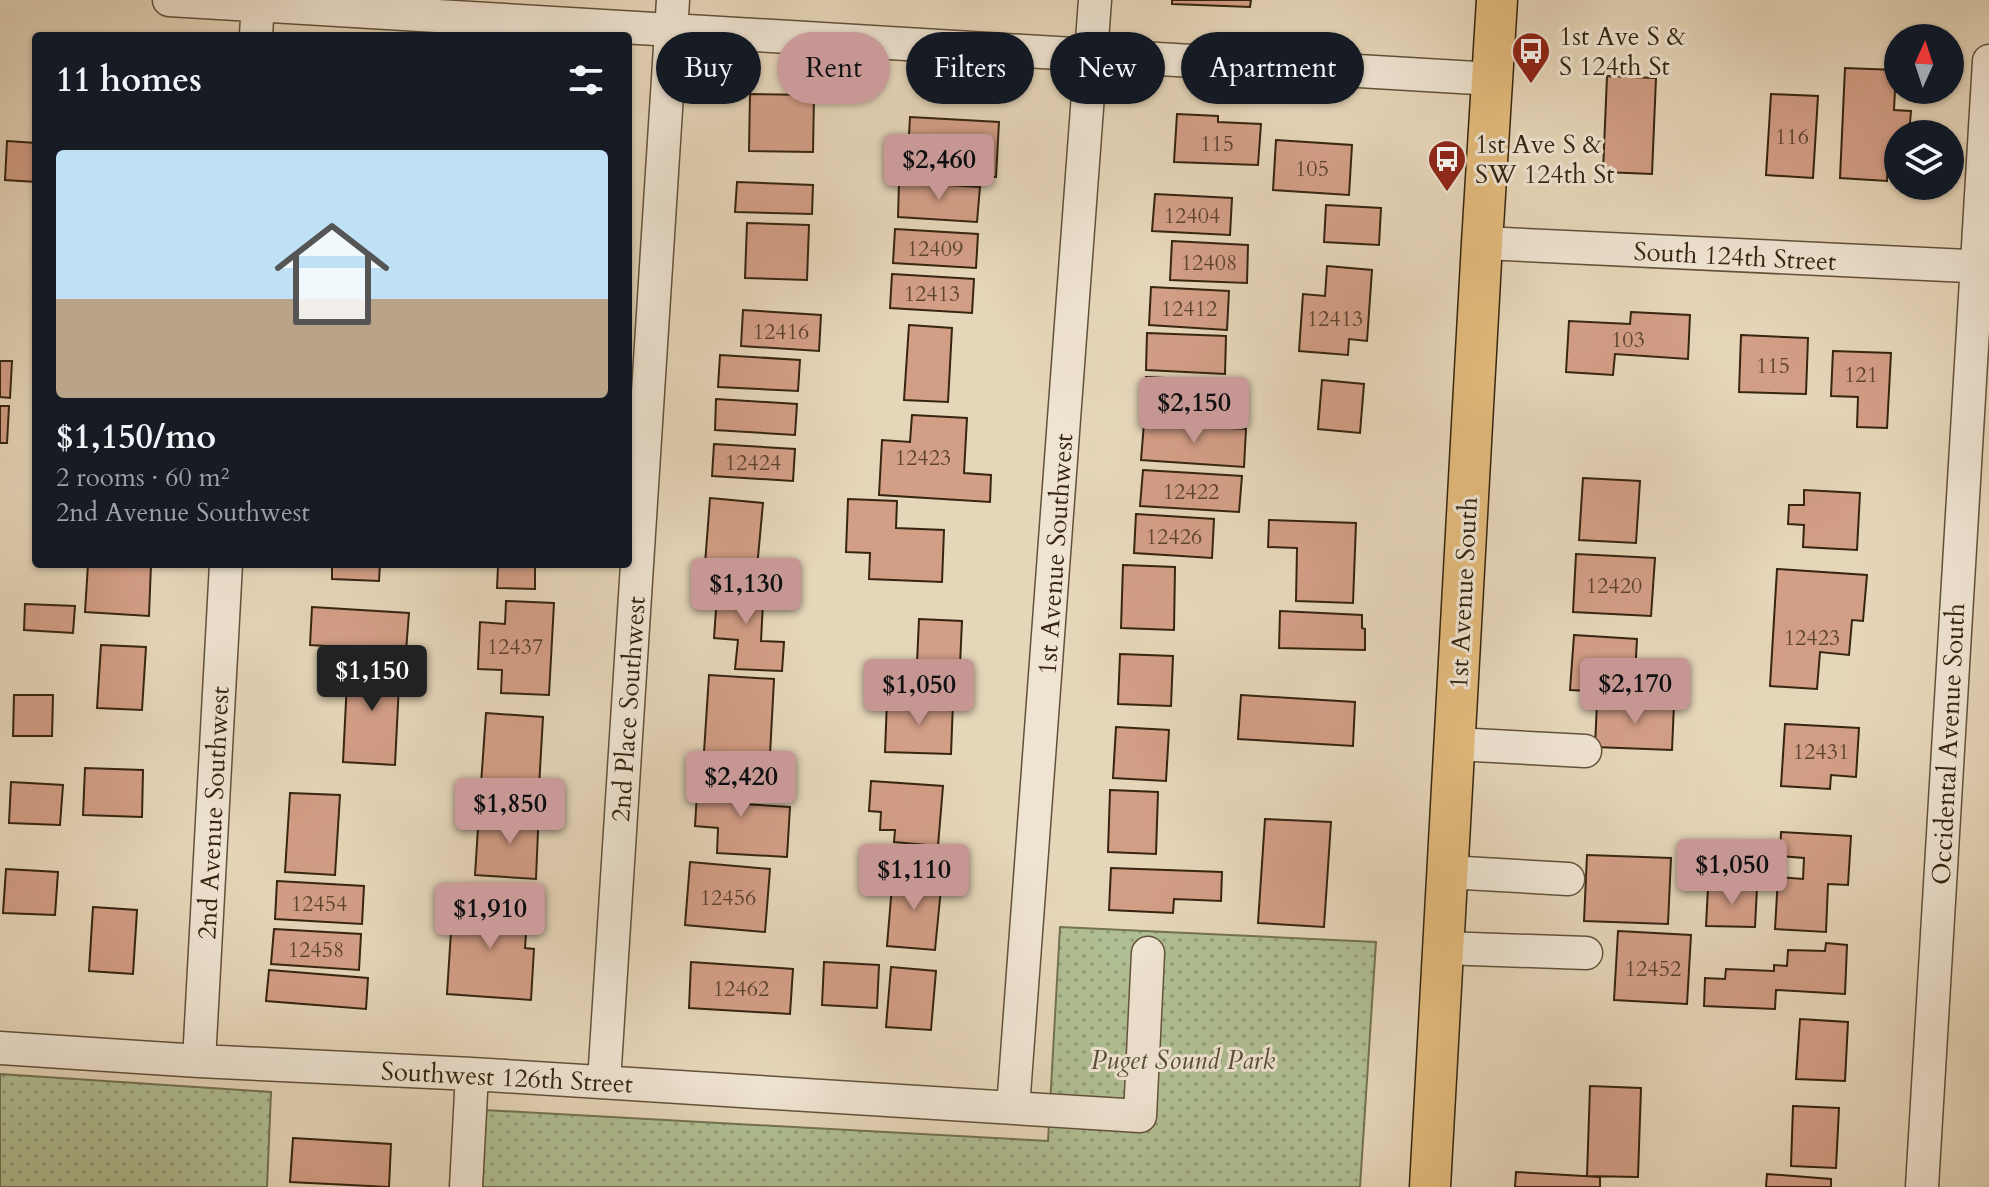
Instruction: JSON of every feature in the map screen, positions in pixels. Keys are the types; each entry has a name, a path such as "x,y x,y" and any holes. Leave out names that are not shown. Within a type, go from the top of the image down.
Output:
{"main road":[{"name":"1st Avenue South","path":"1430,1187 1497,0"}],"street":[{"path":"169,0 257,14 672,15 1050,51"},
{"name":"1st Avenue Southwest","path":"1093,32 1095,0"},
{"name":"2nd Place Southwest","path":"604,1082 672,15"},
{"path":"1165,59 1493,79"},
{"name":"Occidental Avenue South","path":"1922,1187 1982,266 1989,61"},
{"name":"1st Avenue Southwest","path":"1013,1108 1088,104"},
{"name":"South 124th Street","path":"1482,243 1982,266"},
{"name":"2nd Avenue Southwest","path":"199,1061 226,568"},
{"path":"1455,744 1585,751"},
{"path":"1447,872 1568,879"},
{"path":"1443,948 1586,953"},
{"name":"Southwest 126th Street","path":"0,1048 1140,1116 1148,953"},
{"path":"466,1187 472,1074"}],"green space":[{"name":"Puget Sound Park","path":"1060,927 1376,942 1360,1187 479,1187 484,1110 1048,1141"},
{"path":"0,1074 271,1092 267,1187 0,1187"}],"building":[{"path":"1172,0 1251,0 1250,7 1172,4"},
{"path":"1845,68 1884,70 1884,104 1894,104 1894,110 1911,111 1910,120 1884,120 1884,181 1840,178"},
{"path":"1607,76 1656,78 1652,174 1603,172"},
{"path":"761,94 777,94 777,104 814,104 813,152 749,151 750,104 761,104"},
{"path":"1771,94 1818,96 1813,178 1766,175"},
{"path":"1177,114 1218,116 1218,122 1261,124 1258,165 1174,162"},
{"path":"910,117 999,122 996,177 907,172"},
{"path":"1276,140 1352,145 1349,195 1273,190"},
{"path":"7,141 32,143 32,182 5,180"},
{"path":"737,182 813,185 812,214 735,212"},
{"path":"899,182 980,187 977,222 898,217"},
{"path":"1155,194 1232,198 1230,235 1152,231"},
{"path":"1326,205 1381,208 1379,245 1324,242"},
{"path":"747,223 809,225 807,280 745,278"},
{"path":"895,229 978,234 976,268 893,263"},
{"path":"1172,241 1248,245 1247,283 1170,280"},
{"path":"1327,266 1372,270 1367,341 1349,339 1348,355 1299,351 1303,294 1325,296"},
{"path":"892,274 974,279 972,313 890,308"},
{"path":"1151,287 1229,291 1227,330 1149,325"},
{"path":"743,310 821,315 819,351 741,346"},
{"path":"1631,312 1690,315 1688,359 1615,354 1613,375 1566,372 1569,321 1630,324"},
{"path":"909,325 952,328 948,402 904,400"},
{"path":"1147,333 1226,336 1225,374 1146,370"},
{"path":"1741,335 1808,338 1806,394 1739,392"},
{"path":"1833,351 1891,353 1887,428 1857,427 1858,397 1831,396"},
{"path":"720,355 800,360 798,391 718,387"},
{"path":"0,361 12,361 10,398 0,397"},
{"path":"1146,377 1223,381 1222,420 1144,416"},
{"path":"1322,380 1364,384 1360,433 1318,429"},
{"path":"716,399 797,404 795,435 715,430"},
{"path":"0,406 9,406 7,443 0,443"},
{"path":"912,415 967,418 964,473 991,475 990,502 879,495 882,440 910,442"},
{"path":"1144,423 1246,429 1244,467 1141,460"},
{"path":"714,444 795,449 793,481 712,476"},
{"path":"1143,470 1242,476 1239,512 1140,506"},
{"path":"1583,478 1640,481 1636,543 1579,540"},
{"path":"1804,490 1860,493 1857,550 1803,547 1804,525 1788,524 1789,505 1804,505"},
{"path":"710,498 763,503 757,568 705,564"},
{"path":"848,499 897,501 896,528 944,530 942,582 869,579 870,553 846,552"},
{"path":"1136,514 1214,519 1212,558 1134,553"},
{"path":"1269,520 1356,523 1353,603 1296,601 1297,548 1268,547"},
{"path":"1576,554 1655,558 1651,616 1573,612"},
{"path":"1123,565 1175,567 1174,630 1121,628"},
{"path":"88,568 151,568 149,616 85,612"},
{"path":"332,568 380,568 379,581 332,579"},
{"path":"498,568 535,568 535,589 497,588"},
{"path":"1777,569 1867,575 1863,621 1852,620 1849,655 1820,652 1817,689 1770,686"},
{"path":"718,581 764,583 761,641 784,642 782,671 735,669 738,640 714,638"},
{"path":"506,601 554,603 549,695 501,693 502,670 478,669 480,622 505,624"},
{"path":"25,604 75,606 73,633 24,630"},
{"path":"312,607 409,613 406,651 310,645"},
{"path":"1280,611 1362,615 1365,650 1279,648"},
{"path":"919,619 962,621 960,665 917,663"},
{"path":"1574,635 1637,639 1634,693 1570,690"},
{"path":"101,645 146,647 142,710 97,708"},
{"path":"1120,654 1173,656 1171,706 1118,704"},
{"path":"348,661 400,664 395,765 343,762"},
{"path":"709,675 774,679 770,755 704,752"},
{"path":"14,695 53,695 52,736 13,736"},
{"path":"1241,695 1355,702 1353,746 1238,739"},
{"path":"887,700 953,702 951,754 885,752"},
{"path":"1597,702 1674,704 1672,750 1595,747"},
{"path":"486,713 543,717 539,787 481,784"},
{"path":"1785,724 1859,728 1856,777 1831,775 1830,789 1781,786"},
{"path":"1116,727 1169,730 1166,781 1113,778"},
{"path":"85,768 143,770 142,817 83,815"},
{"path":"698,776 745,779 743,804 790,807 787,857 717,853 718,828 695,826"},
{"path":"871,781 943,786 938,846 894,842 895,830 880,830 881,812 869,811"},
{"path":"11,782 63,785 60,825 9,823"},
{"path":"1110,790 1158,792 1156,854 1108,852"},
{"path":"290,793 340,795 335,875 285,872"},
{"path":"510,805 539,807 536,879 475,875 478,828 508,829"},
{"path":"1265,819 1331,822 1324,927 1258,923"},
{"path":"1781,832 1851,836 1848,885 1828,884 1826,932 1775,929 1778,877 1803,879 1804,858 1780,856"},
{"path":"1587,855 1671,858 1668,924 1584,921"},
{"path":"690,862 770,869 765,932 685,925"},
{"path":"1111,868 1222,872 1221,901 1174,899 1173,913 1109,910"},
{"path":"6,869 58,872 55,915 3,913"},
{"path":"893,874 942,878 935,950 887,946"},
{"path":"277,881 364,886 362,924 275,919"},
{"path":"1708,887 1757,888 1755,927 1706,926"},
{"path":"453,900 528,905 525,948 534,949 531,1000 447,994"},
{"path":"93,907 137,910 133,974 89,971"},
{"path":"274,929 361,934 359,970 271,964"},
{"path":"1618,931 1691,935 1687,1004 1614,1000"},
{"path":"1826,943 1847,945 1845,994 1776,990 1775,1009 1704,1006 1705,978 1725,979 1726,969 1774,971 1774,965 1787,966 1788,950 1825,951"},
{"path":"691,962 793,969 790,1014 689,1008"},
{"path":"824,962 879,965 877,1008 822,1005"},
{"path":"891,967 936,971 931,1030 886,1027"},
{"path":"269,970 368,978 366,1009 266,1001"},
{"path":"1800,1019 1848,1022 1845,1081 1796,1079"},
{"path":"1590,1086 1641,1088 1638,1177 1587,1176"},
{"path":"1793,1106 1839,1108 1836,1168 1791,1166"},
{"path":"293,1138 391,1144 389,1187 290,1182"},
{"path":"1516,1172 1600,1177 1600,1187 1515,1187"},
{"path":"1767,1174 1831,1179 1831,1187 1766,1187"}],"place":[{"name":"1st Ave S & S 124th St","path":"1531,85"},
{"name":"1st Ave S & SW 124th St","path":"1447,193"}]}
